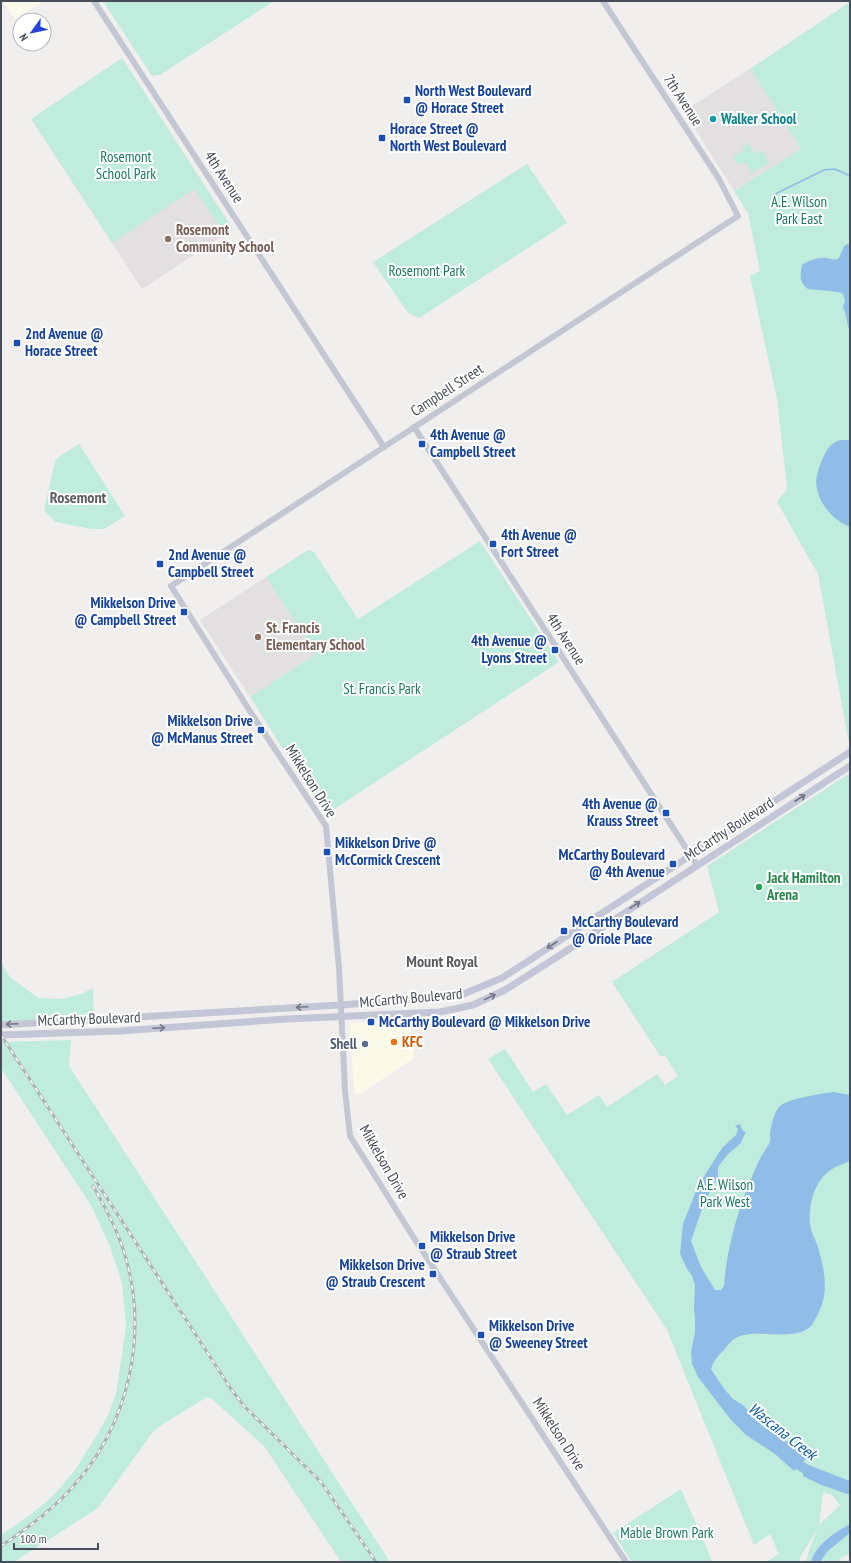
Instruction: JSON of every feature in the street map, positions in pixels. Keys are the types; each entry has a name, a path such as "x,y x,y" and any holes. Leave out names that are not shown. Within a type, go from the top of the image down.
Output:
{"main road":[{"name":"McCarthy Boulevard","path":"1,1025 341,1005 461,995 502,978 850,752"},
{"name":"McCarthy Boulevard","path":"1,1035 120,1031 409,1012 440,1012 473,1005 505,990 850,766"}],"street":[{"name":"4th Avenue","path":"94,1 384,447"},
{"name":"7th Avenue","path":"603,1 719,179 738,216"},
{"name":"Campbell Street","path":"171,586 738,216"},
{"name":"4th Avenue","path":"414,427 697,865"},
{"name":"Mikkelson Drive","path":"171,586 253,716 326,826 336,929 341,1005 344,1090 350,1136 626,1562"}],"shaded area":[{"path":"3,1 43,1 26,12 12,12 12,14"},
{"path":"750,69 801,149 734,191 684,111"},
{"name":"Rosemont Community School","path":"194,188 225,234 142,289 112,243"},
{"name":"St. Francis Elementary School","path":"266,577 316,654 250,697 200,620"},
{"path":"410,1019 414,1058 360,1094 354,1094 350,1023"}],"green space":[{"path":"103,1 274,1 160,75 152,76"},
{"name":"A.E. Wilson Park East","path":"850,2 850,740 848,739 818,574 777,502 787,489 777,399 750,276 760,271 748,213 734,191 801,149 750,69"},
{"name":"Rosemont School Park","path":"122,58 233,229 225,234 194,189 112,243 31,119"},
{"path":"747,142 755,154 762,150 769,163 752,173 746,163 737,164 733,158 740,153"},
{"name":"Rosemont Park","path":"527,164 567,223 419,318 408,313 373,262"},
{"path":"79,444 125,516 104,529 92,529 55,522 44,510 55,461"},
{"name":"St. Francis Park","path":"480,541 559,662 325,815 250,697 316,654 266,577 308,550 314,552 358,619"},
{"name":"A.E. Wilson Park West","path":"850,773 850,1481 828,1473 824,1486 850,1495 850,1524 827,1539 817,1550 811,1562 806,1562 817,1530 800,1557 800,1562 766,1562 779,1554 770,1534 754,1545 667,1330 488,1059 505,1049 533,1092 546,1084 567,1115 599,1095 607,1107 657,1074 665,1085 678,1076 665,1056 660,1056 612,982 719,912 707,866","holes":["823,1492 832,1495 840,1505 819,1525"]},
{"path":"1,963 10,977 38,998 63,999 81,994 93,988 94,1016 1,1022"},
{"path":"71,1040 69,1066 390,1562 341,1562 264,1446 213,1400 207,1397 160,1426 152,1433 98,1508 14,1562 1,1562 1,1535 52,1497 75,1470 108,1415 116,1394 126,1326 122,1283 110,1247 92,1207 1,1068 1,1042"},
{"name":"Mable Brown Park","path":"681,1489 712,1561 632,1562 613,1533"},
{"path":"850,1533 850,1554 840,1558 841,1562 820,1562 828,1551"}],"water":[{"path":"850,243 850,331 843,307 845,301 843,294 839,292 808,289 803,284 801,275 802,265 820,258 837,259 839,258 844,246"},
{"path":"840,440 850,440 850,527 836,519 824,506 817,491 816,483 818,469 825,453 831,445"},
{"path":"833,1092 850,1095 850,1161 833,1169 823,1177 813,1195 811,1203 810,1227 817,1244 823,1267 825,1284 825,1292 819,1311 811,1326 804,1331 787,1334 748,1334 735,1338 718,1356 711,1369 733,1399 743,1405 762,1426 793,1445 806,1459 794,1471 775,1454 746,1435 731,1420 698,1377 692,1364 691,1352 695,1332 695,1285 692,1276 680,1254 683,1224 698,1186 722,1148 736,1135 738,1129 735,1126 740,1124 742,1130 746,1132 740,1144 728,1154 718,1167 718,1177 704,1203 691,1241 701,1267 715,1290 721,1290 724,1286 728,1255 735,1224 758,1162 770,1142 770,1132 776,1111 780,1106 791,1101"},
{"path":"811,1466 850,1481 850,1495 821,1485 803,1476 806,1467"},
{"path":"850,1524 850,1533 828,1551 820,1562 811,1562 817,1550 827,1539"}],"waterway":[{"path":"774,198 777,193 824,170 835,169 850,176"},
{"name":"Wascana Creek","path":"789,1456 799,1465 816,1475"}],"railway":[{"path":"1,1035 231,1389 244,1406 321,1482 376,1562"},
{"path":"1,1546 53,1507 69,1491 90,1465 107,1437 120,1407 129,1376 134,1343 135,1311 131,1278 116,1230 93,1186"}],"place":[{"name":"North West Boulevard @ Horace Street","path":"407,100"},
{"name":"Walker School","path":"713,119"},
{"name":"Horace Street @ North West Boulevard","path":"382,138"},
{"name":"Rosemont Community School","path":"168,239"},
{"name":"2nd Avenue @ Horace Street","path":"17,343"},
{"name":"4th Avenue @ Campbell Street","path":"422,444"},
{"name":"4th Avenue @ Fort Street","path":"493,544"},
{"name":"2nd Avenue @ Campbell Street","path":"160,564"},
{"name":"Mikkelson Drive @ Campbell Street","path":"184,612"},
{"name":"St. Francis Elementary School","path":"258,637"},
{"name":"4th Avenue @ Lyons Street","path":"555,650"},
{"name":"Mikkelson Drive @ McManus Street","path":"261,730"},
{"name":"4th Avenue @ Krauss Street","path":"666,813"},
{"name":"Mikkelson Drive @ McCormick Crescent","path":"327,852"},
{"name":"McCarthy Boulevard @ 4th Avenue","path":"673,864"},
{"name":"Jack Hamilton Arena","path":"759,887"},
{"name":"McCarthy Boulevard @ Oriole Place","path":"564,931"},
{"name":"McCarthy Boulevard @ Mikkelson Drive","path":"371,1022"},
{"name":"KFC","path":"394,1042"},
{"name":"Shell","path":"365,1044"},
{"name":"Mikkelson Drive @ Straub Street","path":"422,1246"},
{"name":"Mikkelson Drive @ Straub Crescent","path":"433,1274"},
{"name":"Mikkelson Drive @ Sweeney Street","path":"481,1335"}],"district":[{"name":"Rosemont","path":"78,497"},
{"name":"Mount Royal","path":"442,961"}]}
